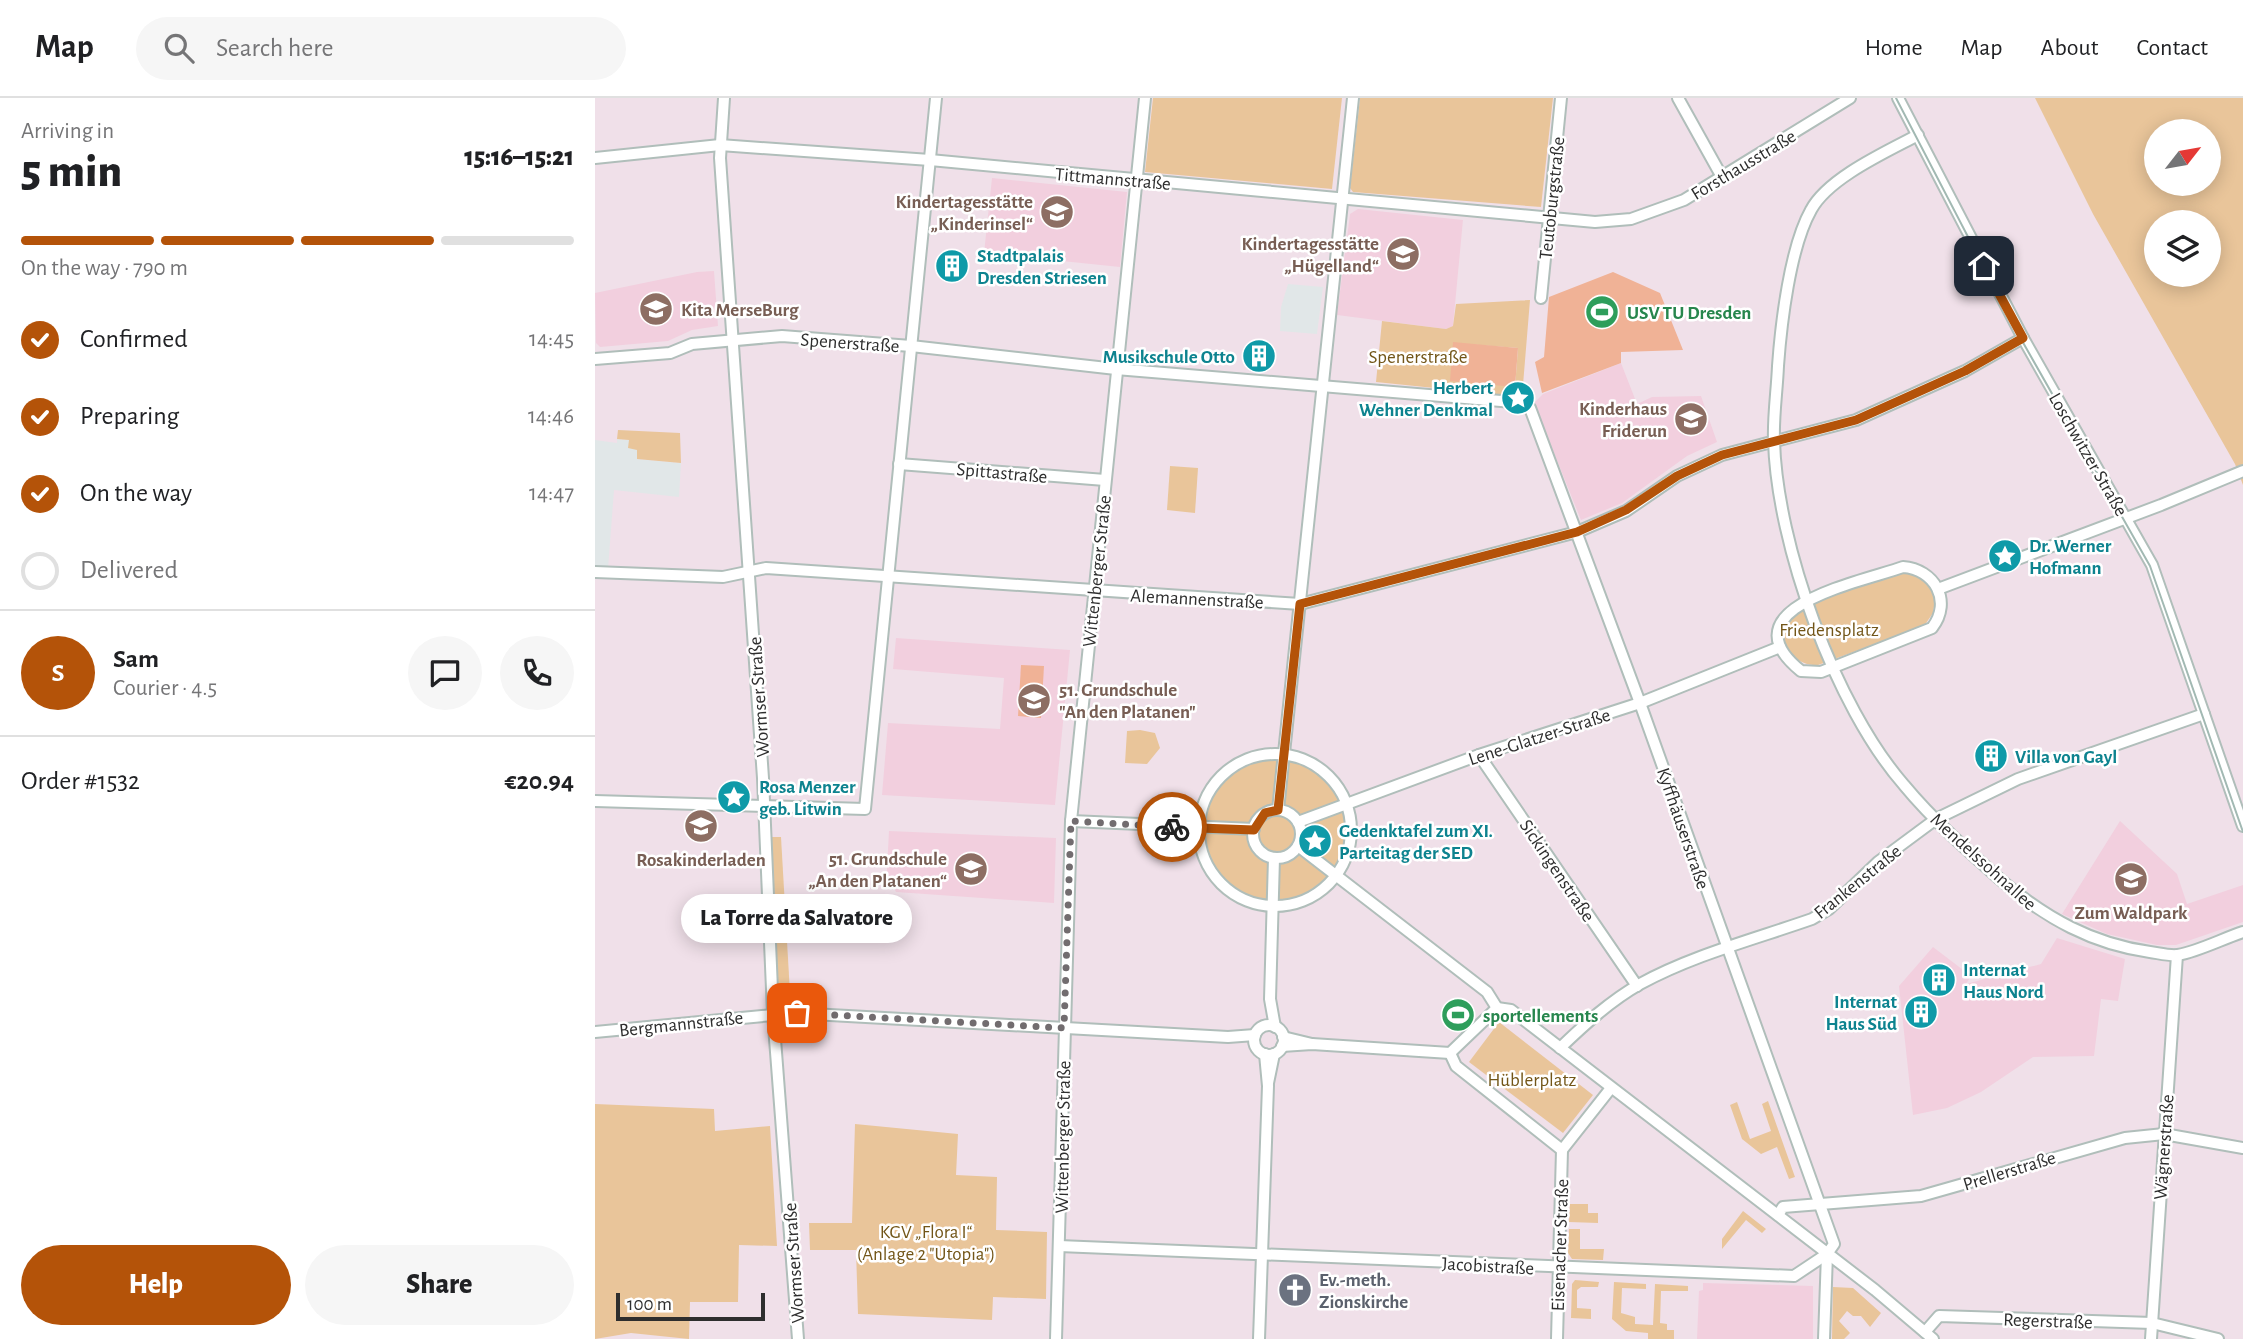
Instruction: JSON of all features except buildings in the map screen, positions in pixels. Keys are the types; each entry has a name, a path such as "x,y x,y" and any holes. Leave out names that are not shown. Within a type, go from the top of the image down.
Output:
{"street":[{"name":"Wormser Straße","path":"724,98 720,145 750,571 773,1013 798,1339"},
{"path":"595,801 865,809 936,98"},
{"name":"Wittenberger Straße","path":"1056,1339 1071,821 1145,98"},
{"path":"1278,810 1353,98"},
{"name":"Teutoburgstraße","path":"1541,299 1561,98"},
{"path":"1678,98 1722,177"},
{"name":"Forsthausstraße","path":"1631,219 1684,200 1850,98"},
{"name":"Loschwitzer Straße","path":"1898,98 2023,338 2152,565 2243,826"},
{"path":"1833,667 1806,601 1787,531 1774,442 1781,329 1793,263 1811,210 1833,184 1918,135"},
{"name":"Tittmannstraße","path":"595,158 720,145 930,160 1548,219 1595,222 1631,219"},
{"name":"Spenerstraße","path":"595,359 670,353 692,344 782,336 911,346 1117,369 1525,403"},
{"name":"Alemannenstraße","path":"595,572 614,570 723,577 766,568 1300,604 1577,532 1626,510 1677,476 1722,455 1856,420 1965,371 2023,338"},
{"name":"Kyffhäuserstraße","path":"1525,403 1533,414 1640,703 1833,1244 1827,1254 1824,1339"},
{"name":"Spittastraße","path":"899,464 1105,480"},
{"path":"1938,589 2243,471"},
{"path":"1903,567 1916,568 1926,573 1938,589 1941,610 1932,628 1821,672 1801,671 1780,647 1778,625 1789,610 1806,601 1903,567"},
{"name":"Lene-Glatzer-Straße","path":"1298,822 1479,755 1640,703 1780,647"},
{"name":"Mendelssohnallee","path":"1833,667 1865,728 1902,783 1936,819 2022,898 2064,927 2130,949 2177,955 2243,932"},
{"name":"Frankenstraße","path":"1560,1048 1592,1017 1637,986 1668,970 1812,919 1829,909 1878,862 1936,819 2018,779 2204,714"},
{"path":"1284,754 1309,762 1333,780 1347,804 1351,835 1349,849 1336,875 1313,896 1297,903 1273,906 1239,897 1216,878 1203,854 1199,828 1209,793 1228,771 1252,758 1284,754"},
{"name":"Sickingenstraße","path":"1479,755 1637,986"},
{"path":"1278,810 1291,815 1298,822 1301,829 1298,846 1288,855 1274,858 1260,851 1253,837 1254,830 1265,813 1278,810"},
{"path":"1071,821 1254,830"},
{"path":"1298,846 1487,992 1493,997 1497,1008"},
{"path":"1259,1339 1268,1086 1276,1048 1269,1026 1274,858"},
{"name":"Wägnerstraße","path":"2151,1339 2177,955"},
{"path":"1497,1008 1511,1010 1778,1215 1929,1336"},
{"path":"1269,1026 1255,1040 1276,1048 1312,1044 1450,1053 1497,1008"},
{"name":"Bergmannstraße","path":"595,1032 773,1013 1255,1040"},
{"path":"1450,1053 1456,1066 1562,1150 1611,1088"},
{"name":"Prellerstraße","path":"1778,1215 1783,1207 1921,1196 2083,1147 2125,1138 2164,1134 2243,1148"},
{"name":"Eisenacher Straße","path":"1557,1339 1562,1150"},
{"name":"Jacobistraße","path":"1059,1246 1794,1276 1827,1254"},
{"name":"Regerstraße","path":"1929,1336 1939,1316 2152,1323 2218,1339"}],"shaded area":[{"name":"Kindertagesstätte „Kinderinsel“","path":"992,178 1127,192 1120,267 984,253"},
{"name":"Kindertagesstätte „Hügelland“","path":"1358,209 1463,220 1453,326 1446,329 1337,315 1350,214"},
{"name":"Kita MerseBurg","path":"714,271 718,326 692,330 668,341 600,347 596,343 595,293 697,272"},
{"path":"1613,272 1660,293 1683,350 1621,352 1621,363 1542,393 1535,362 1544,357 1549,297"},
{"path":"1288,284 1323,287 1317,334 1280,331 1281,307"},
{"path":"1453,342 1518,348 1515,387 1450,381"},
{"path":"1621,363 1637,404 1652,397 1701,396 1717,442 1687,456 1622,503 1581,520 1534,403 1543,394"},
{"path":"617,439 629,440 637,449 637,459 681,463 679,497 614,490 608,569 595,569 595,440 617,443"},
{"name":"51. Grundschule \"An den Platanen\"","path":"896,638 1070,650 1055,805 882,795 888,723 1000,729 1004,678 893,669"},
{"path":"1021,665 1044,666 1041,718 1018,716"},
{"name":"Zum Waldpark","path":"2120,821 2177,874 2187,904 2243,885 2243,922 2176,945 2157,945 2107,934 2062,914"},
{"name":"51. Grundschule „An den Platanen“","path":"889,831 1056,838 1054,903 896,892 894,888 886,888"},
{"path":"2057,938 2125,959 2118,1001 2101,999 2094,1056 2033,1057 1981,1092 1947,1108 1913,1115 1899,986 1933,947 1971,976 1966,984 2041,964"},
{"path":"1703,1283 1813,1286 1813,1339 1697,1339 1699,1291 1703,1290"}],"green space":[{"path":"1153,98 1342,98 1332,189 1145,172"},
{"path":"1360,98 1553,98 1541,207 1353,192 1350,188"},
{"path":"2035,98 2243,98 2243,485 2235,464 2093,214"},
{"name":"Spenerstraße","path":"1530,300 1522,397 1376,382 1382,321 1446,329 1453,326 1456,304","holes":["1453,343 1518,348 1515,387"]},
{"path":"618,430 680,433 681,463 637,459 637,450 628,448 629,440 617,439"},
{"path":"1170,466 1198,468 1195,513 1167,510"},
{"name":"Friedensplatz","path":"1903,572 1913,572 1928,583 1935,600 1933,613 1924,626 1818,665 1807,664 1791,654 1784,638 1785,628 1796,611 1830,596"},
{"path":"1127,731 1155,733 1160,748 1147,764 1125,763"},
{"path":"1276,756 1304,762 1328,777 1343,801 1349,829 1343,857 1328,881 1304,896 1276,902 1248,896 1224,881 1209,857 1203,829 1209,801 1224,777 1248,762"},
{"path":"768,837 781,837 790,993 777,994"},
{"name":"Hüblerplatz","path":"1499,1022 1593,1095 1563,1133 1469,1062"},
{"path":"1768,1101 1795,1177 1789,1179 1777,1147 1761,1154 1742,1139 1730,1105 1737,1102 1750,1139 1771,1131 1762,1104"},
{"path":"595,1104 714,1109 715,1131 770,1126 777,1246 739,1245 738,1302 690,1302 689,1339 631,1333 595,1339"},
{"name":"KGV „Flora I“ (Anlage 2 \"Utopia\")","path":"855,1124 958,1134 956,1175 997,1177 996,1230 1047,1232 1046,1299 993,1297 992,1320 858,1314 856,1250 810,1250 809,1223 852,1223"},
{"path":"1570,1204 1588,1204 1588,1213 1598,1213 1598,1223 1569,1222"},
{"path":"1743,1211 1766,1229 1762,1233 1746,1220 1722,1249 1722,1239"},
{"path":"1569,1229 1580,1229 1580,1249 1604,1249 1603,1260 1572,1259 1568,1253"},
{"path":"1575,1280 1599,1282 1598,1287 1581,1287 1577,1290 1577,1308 1591,1309 1591,1319 1571,1318 1572,1284"},
{"path":"1614,1282 1646,1284 1646,1289 1622,1288 1621,1313 1635,1317 1635,1324 1653,1325 1655,1284 1688,1286 1688,1291 1661,1291 1660,1323 1667,1324 1667,1330 1674,1330 1674,1339 1648,1339 1648,1333 1626,1331 1612,1319"},
{"path":"1833,1287 1853,1288 1881,1313 1870,1327 1861,1316 1853,1316 1847,1311 1839,1321 1850,1333 1844,1339 1832,1339"}],"tram line":[{"path":"1896,98 2021,339 2150,566 2243,832"}],"way so far":[{"path":"797,1013 1064,1028 1071,821 1172,827"}],"place":[{"name":"Kindertagesstätte „Kinderinsel“","path":"1057,212"},
{"name":"Kindertagesstätte „Hügelland“","path":"1403,254"},
{"name":"Stadtpalais Dresden Striesen","path":"952,266"},
{"name":"Kita MerseBurg","path":"656,309"},
{"name":"USV TU Dresden","path":"1602,312"},
{"name":"Musikschule Otto","path":"1259,356"},
{"name":"Herbert Wehner Denkmal","path":"1518,398"},
{"name":"Kinderhaus Friderun","path":"1691,419"},
{"name":"Dr. Werner Hofmann","path":"2005,556"},
{"name":"51. Grundschule \"An den Platanen\"","path":"1034,700"},
{"name":"Villa von Gayl","path":"1991,756"},
{"name":"Rosa Menzer geb. Litwin","path":"734,797"},
{"name":"Rosakinderladen","path":"701,826"},
{"name":"Gedenktafel zum XI. Parteitag der SED","path":"1315,841"},
{"name":"51. Grundschule „An den Platanen“","path":"971,869"},
{"name":"Zum Waldpark","path":"2131,879"},
{"name":"Internat Haus Nord","path":"1939,980"},
{"name":"Internat Haus Süd","path":"1921,1012"},
{"name":"La Torre da Salvatore","path":"797,1013"},
{"name":"sportellements","path":"1458,1015"},
{"name":"Ev.-meth. Zionskirche","path":"1295,1290"}],"route":[{"path":"1172,827 1254,830 1256,823 1265,813 1278,810 1300,604 1577,532 1626,510 1677,476 1722,455 1856,420 1965,371 2023,338 1984,266"}]}
